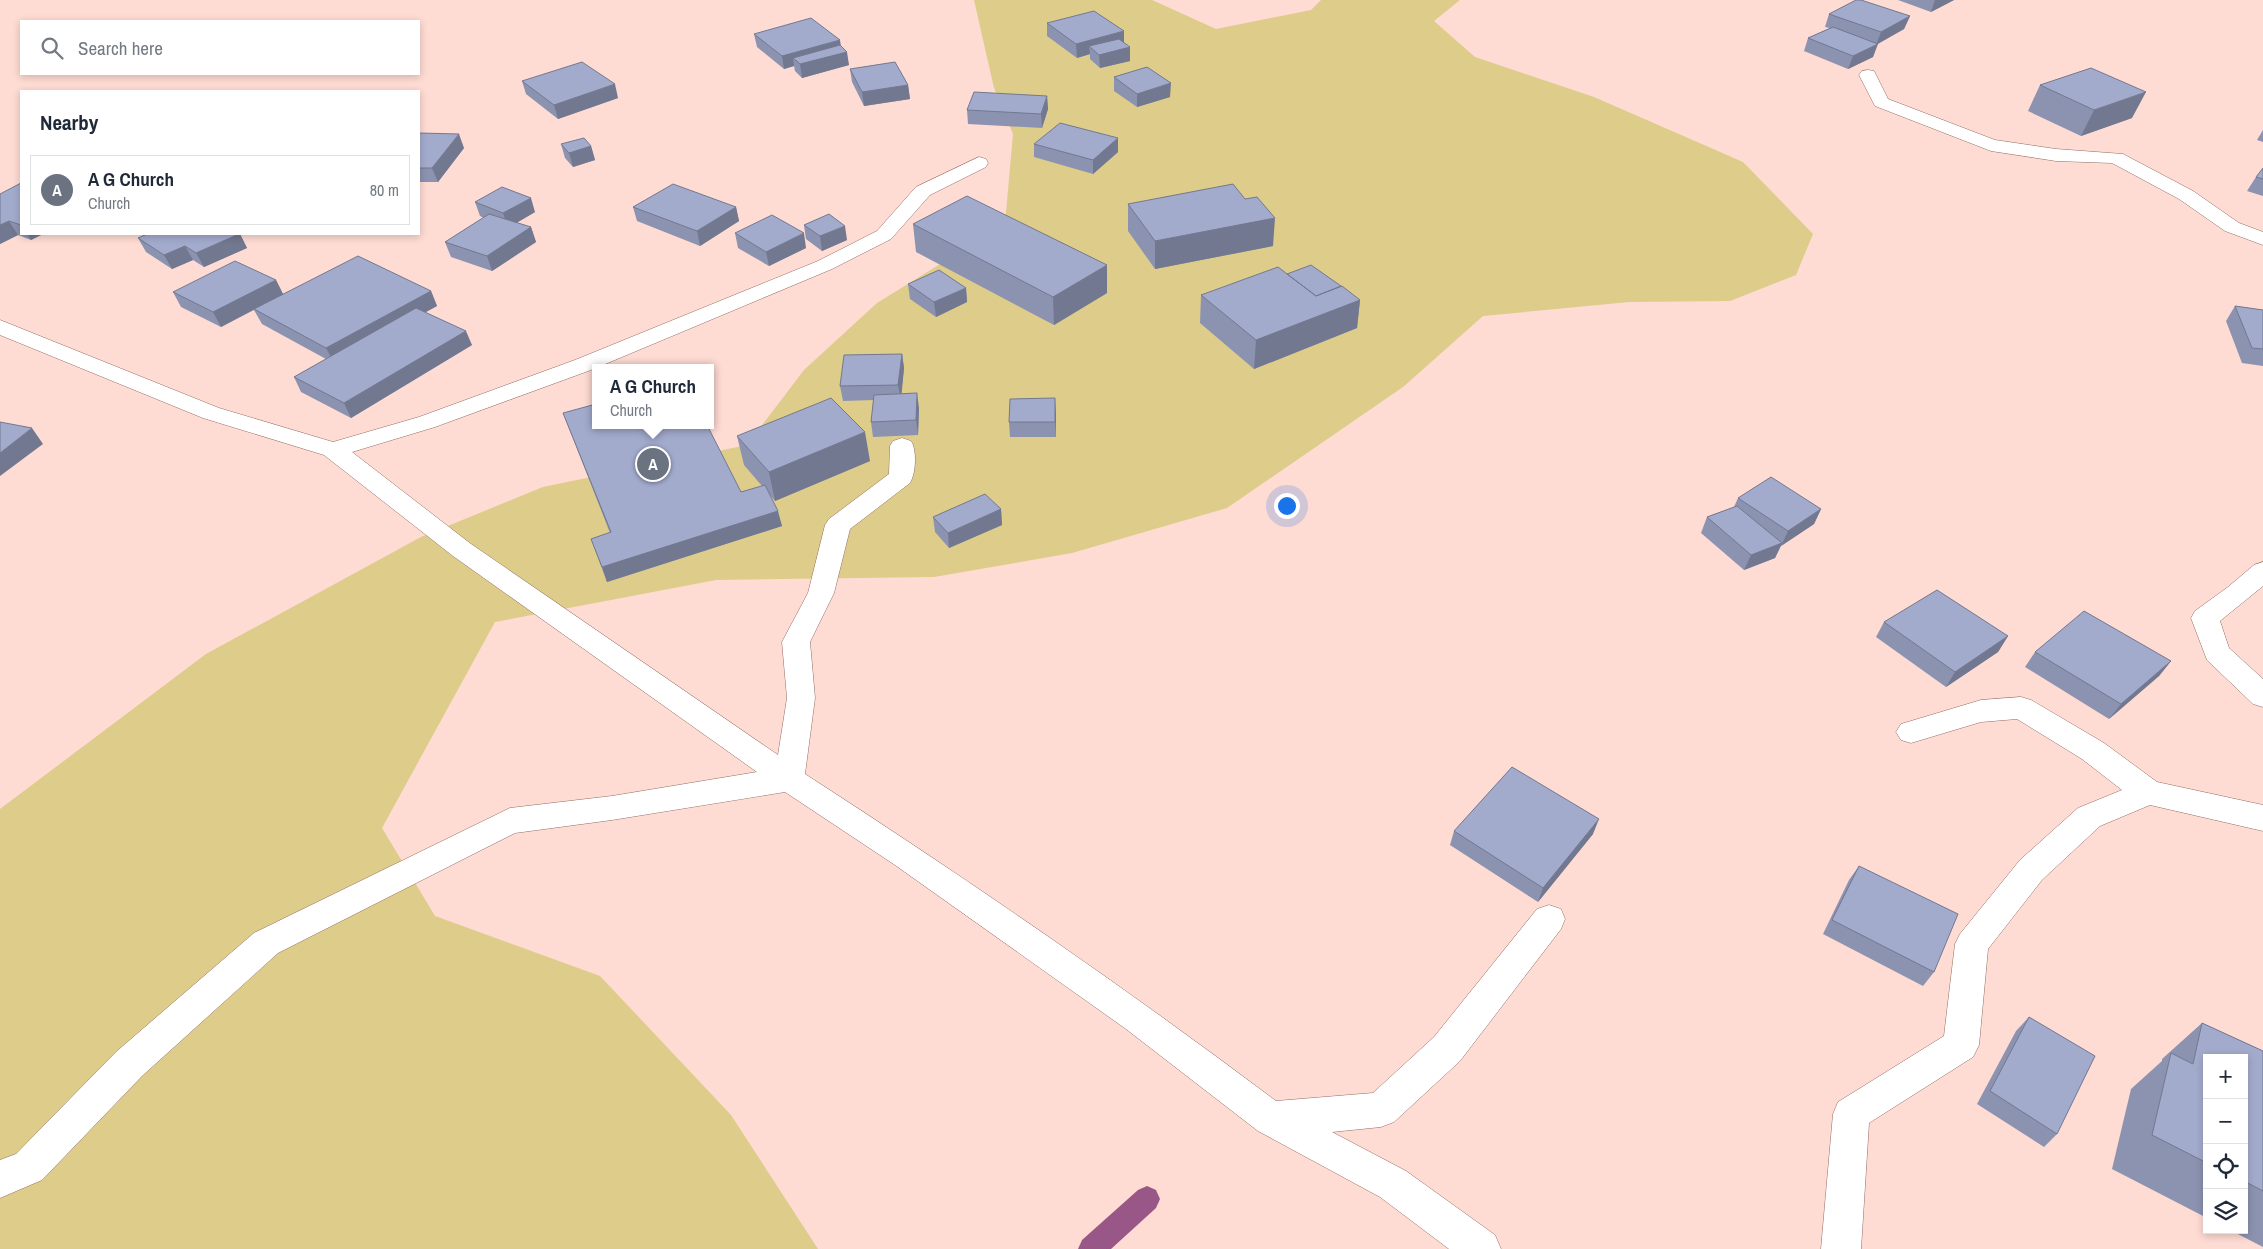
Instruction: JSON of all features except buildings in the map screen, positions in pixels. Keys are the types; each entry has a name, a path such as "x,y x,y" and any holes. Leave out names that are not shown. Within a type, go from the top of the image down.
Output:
{"street":[{"path":"1868,75 1881,102 1991,145 2056,155 2116,158 2186,195 2232,227 2263,239"},
{"path":"333,450 427,422 574,368 825,266 884,235 924,191 979,164"},
{"path":"0,327 211,413 333,450 462,550 789,779 906,856 1138,1018 1272,1119 1393,1184 1481,1249"},
{"path":"789,779 801,698 796,642 821,594 838,525 902,477 902,446"},
{"path":"2263,571 2238,594 2205,618 2217,653 2263,696"},
{"path":"1912,732 1981,711 2021,708 2093,751 2148,792 2263,818"},
{"path":"0,1179 29,1167 129,1064 266,943 510,820 612,808 789,779"},
{"path":"1841,1249 1851,1114 1961,1045 1972,944 2031,870 2089,817 2148,792"},
{"path":"1272,1119 1381,1110 1447,1049 1549,919"}],"shaded area":[{"path":"974,0 1152,0 1216,29 1311,10 1321,0 1460,0 1434,21 1475,57 1594,97 1743,162 1813,234 1796,275 1730,301 1629,302 1483,316 1403,387 1227,508 1072,553 934,577 716,580 495,622 382,828 435,916 600,976 731,1115 818,1249 0,1249 0,809 206,654 421,537 543,487 747,445 804,370 877,303 1005,224 1013,134 994,88"}],"waterway":[{"path":"1091,1249 1147,1199"}],"place":[{"name":"A G Church","path":"653,464"}]}
